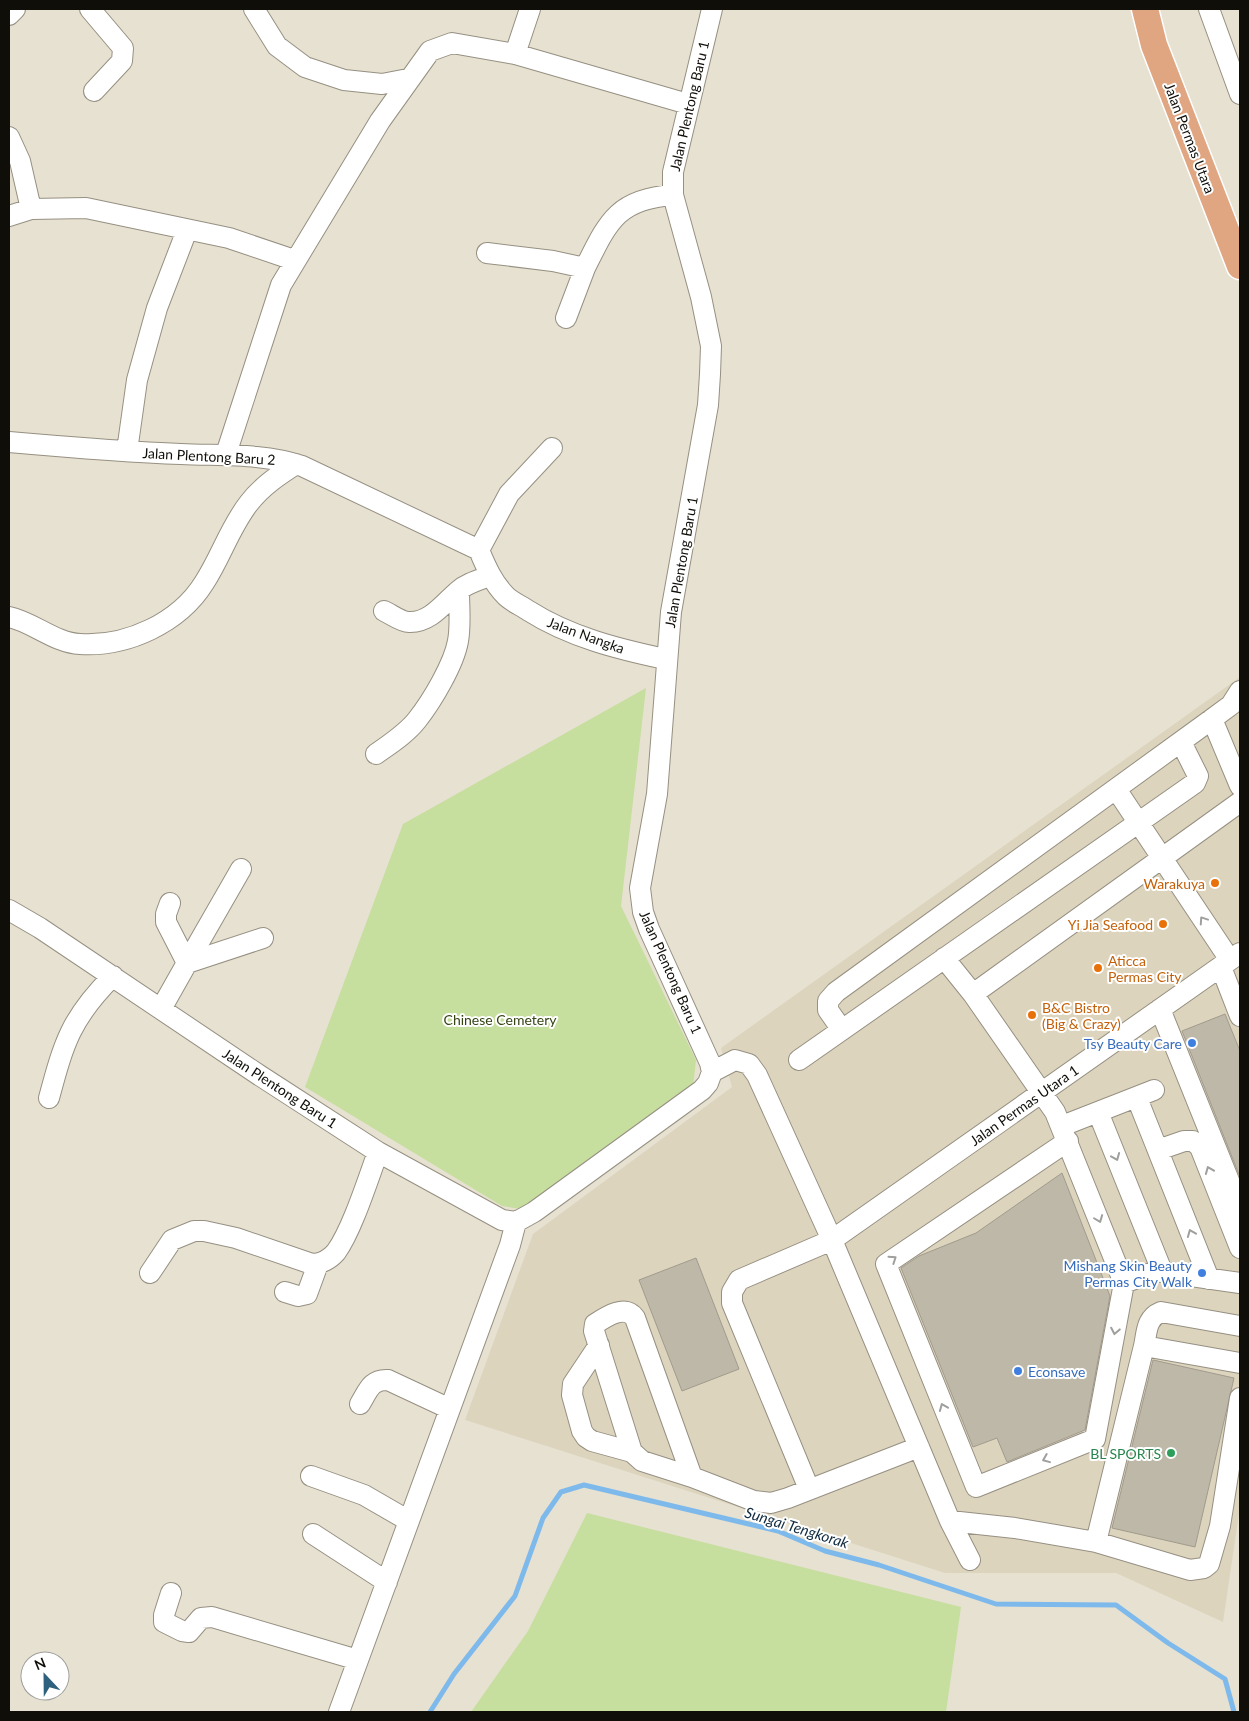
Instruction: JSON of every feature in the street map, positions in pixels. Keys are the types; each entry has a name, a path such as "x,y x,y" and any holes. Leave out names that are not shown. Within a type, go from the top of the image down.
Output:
{"main road":[{"name":"Jalan Permas Utara","path":"1145,9 1154,45 1240,266"}],"street":[{"path":"9,15 15,9"},
{"path":"90,9 123,48 122,61 94,91"},
{"path":"254,9 277,46 305,67 353,81 382,84 408,79"},
{"path":"515,54 530,9"},
{"name":"Jalan Plentong Baru 1","path":"712,9 673,172 673,195 701,297 711,355 708,405 671,612 666,659 659,778 642,871 641,900 649,929 690,1016 712,1072"},
{"path":"1209,9 1240,94"},
{"path":"226,454 281,285 294,260 380,121 408,79 430,51 452,43 515,54 688,104"},
{"path":"9,137 16,149 29,197"},
{"path":"566,318 585,268 597,243 613,219 628,205 649,196 673,195"},
{"path":"29,197 229,238 294,260"},
{"path":"9,216 29,197"},
{"path":"127,451 138,380 155,317 187,230"},
{"path":"487,253 553,261 585,268"},
{"name":"Jalan Plentong Baru 2","path":"9,442 127,451 226,454 285,460 479,550"},
{"path":"479,550 508,494 552,448"},
{"path":"9,617 35,625 67,642 79,644 103,643 135,636 164,623 190,602 204,583 235,523 250,502 265,485 296,464"},
{"name":"Jalan Nangka","path":"479,550 490,576 507,597 547,622 625,650 666,659"},
{"path":"384,611 408,622 422,620 449,602 459,591 475,581 490,576"},
{"path":"376,754 400,738 417,720 453,659 459,633 459,591"},
{"path":"842,1030 828,1010 828,1001 836,992 1181,742 1212,719 1238,696"},
{"path":"1212,719 1240,786"},
{"path":"799,1060 1198,780 1181,742"},
{"path":"1116,789 1230,960 1240,1016"},
{"path":"972,994 1240,802"},
{"path":"160,1008 241,869"},
{"path":"170,904 166,920 187,963"},
{"name":"Jalan Plentong Baru 1","path":"9,910 40,928 378,1152 502,1220 516,1222"},
{"path":"187,963 263,938"},
{"path":"944,958 1042,1092 1065,1133 1124,1283 1095,1439 976,1487 886,1264 1065,1133 1098,1112 1146,1094 1158,1150 1209,1279"},
{"name":"Jalan Permas Utara 1","path":"809,1489 732,1303 732,1292 739,1280 832,1240 1230,960"},
{"path":"48,1098 69,1031 91,998 113,976"},
{"path":"1160,1009 1240,1208"},
{"path":"339,1712 510,1244 516,1222 534,1212 694,1097 708,1083 712,1072 735,1060 749,1064 757,1075 832,1240 950,1521 970,1560"},
{"path":"1098,1112 1162,1271"},
{"path":"1158,1150 1193,1141 1200,1147 1240,1248"},
{"path":"150,1273 172,1240 194,1231 204,1231 236,1238 312,1264 318,1264 335,1253 345,1237 378,1152"},
{"path":"284,1292 298,1296 307,1294 318,1264"},
{"path":"1124,1283 1156,1270 1240,1283"},
{"path":"632,1452 594,1331 595,1324 626,1310 631,1312 692,1477"},
{"path":"1096,1542 1150,1320 1154,1315 1161,1312 1240,1326"},
{"path":"598,1344 573,1384 572,1395 586,1438 632,1452 642,1461 692,1477 754,1501 770,1503 788,1498 919,1447"},
{"path":"1144,1346 1240,1363"},
{"path":"360,1404 372,1383 379,1380 388,1380 450,1409"},
{"path":"950,1521 1015,1528 1096,1542 1190,1570 1204,1568 1209,1564 1220,1526 1240,1398"},
{"path":"311,1476 364,1495 409,1521"},
{"path":"314,1534 387,1582"},
{"path":"171,1593 164,1615 164,1622 182,1631 190,1632 201,1618 212,1618 358,1660"}],"shaded area":[{"path":"1240,677 1240,1507 1223,1622 1116,1573 945,1573 465,1420 533,1234 732,1087 721,1048"}],"green space":[{"name":"Chinese Cemetery","path":"646,688 621,906 696,1060 693,1087 520,1209 502,1206 305,1087 403,824"},
{"path":"587,1513 961,1607 946,1712 471,1712 528,1631"}],"building":[{"path":"1225,1014 1240,1051 1240,1177 1182,1031"},
{"name":"Econsave","path":"1062,1173 1110,1296 1085,1430 1007,1462 997,1438 973,1447 901,1268 919,1256 976,1233"},
{"path":"696,1258 739,1369 682,1391 639,1280"},
{"name":"BL SPORTS","path":"1153,1360 1234,1378 1195,1547 1112,1528"}],"waterway":[{"name":"Sungai Tengkorak","path":"430,1712 454,1674 515,1596 543,1518 561,1492 584,1485 778,1531 825,1551 879,1565 996,1604 1116,1605 1168,1643 1225,1679 1234,1712"}],"place":[{"name":"Warakuya","path":"1215,883"},
{"name":"Yi Jia Seafood","path":"1163,924"},
{"name":"Aticca Permas City","path":"1098,968"},
{"name":"B&C Bistro (Big & Crazy)","path":"1032,1015"},
{"name":"Tsy Beauty Care","path":"1192,1043"},
{"name":"Mishang Skin Beauty Permas City Walk","path":"1202,1273"},
{"name":"Econsave","path":"1018,1371"},
{"name":"BL SPORTS","path":"1171,1453"}]}
